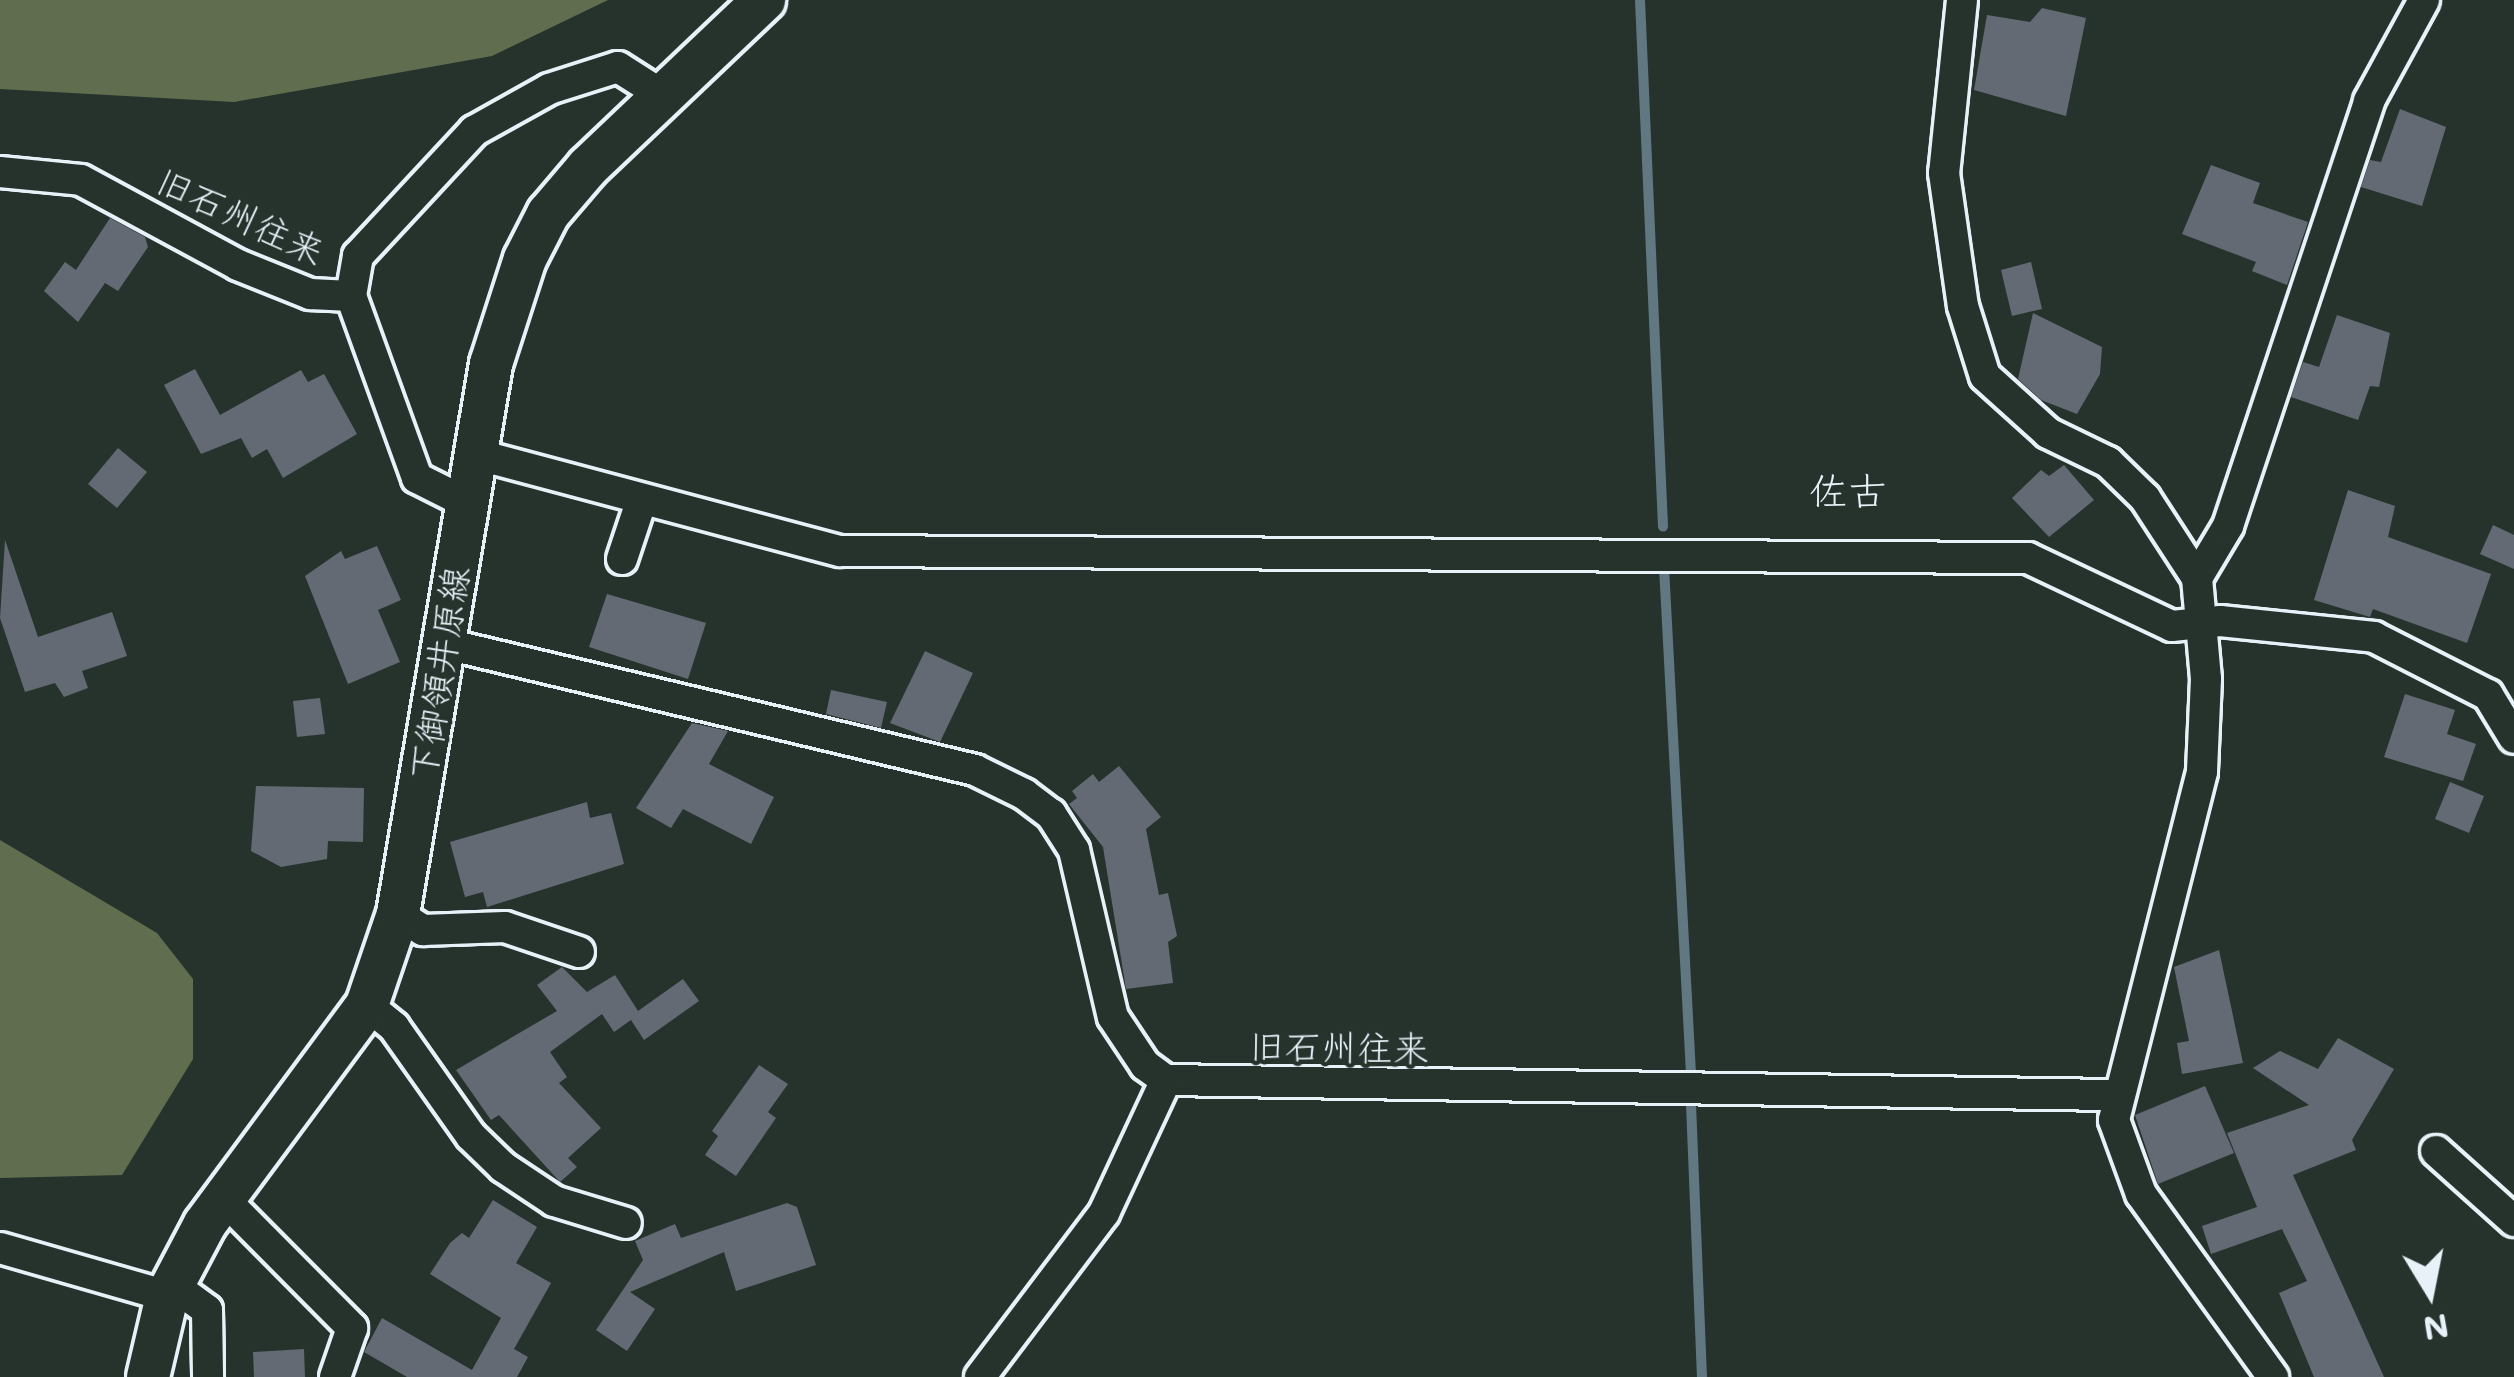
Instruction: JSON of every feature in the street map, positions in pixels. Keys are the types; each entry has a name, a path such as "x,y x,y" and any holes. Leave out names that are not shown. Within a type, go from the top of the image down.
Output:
{"main road":[{"name":"下御領井原線","path":"148,1377 170,1290 224,1199 368,1005 398,914 491,364 524,259 548,214 662,95 764,0"}],"street":[{"path":"1962,0 1944,173 1963,306 1985,376 2048,433 2108,462 2145,498 2197,578 2202,772 2114,1095 2122,1154 2140,1194 2273,1377"},
{"path":"2197,578 2228,526 2369,101 2424,0"},
{"path":"351,296 358,256 474,131 589,71 618,67 662,95"},
{"name":"旧石州往来","path":"0,172 81,179 238,265 310,294 351,296 417,478 466,503"},
{"path":"476,454 840,551 1685,561 2028,558 2172,626 2346,628 2374,637 2433,674 2488,695 2514,738"},
{"path":"622,559 642,499"},
{"path":"442,643 975,770 1024,794 1051,814 1074,850 1113,1017 1145,1065 1166,1081 1104,1214 980,1377"},
{"path":"398,914 423,929 505,927 579,952"},
{"path":"368,1005 394,1027 471,1136 502,1167 554,1201 626,1223"},
{"name":"旧石州往来","path":"1166,1081 2114,1095"},
{"path":"2436,1150 2514,1221"},
{"path":"224,1199 352,1328 335,1377"},
{"path":"0,1248 170,1290 207,1310 208,1377"}],"green space":[{"path":"0,0 608,0 492,56 234,102 0,89"},
{"path":"0,840 157,933 193,979 193,1059 122,1175 0,1178"}],"building":[{"path":"2042,8 2086,18 2066,116 1974,90 1987,15 2030,22"},
{"path":"2400,109 2446,127 2422,206 2361,187 2370,160 2381,162"},
{"path":"2211,165 2260,183 2253,203 2308,222 2287,285 2252,271 2256,262 2182,234"},
{"path":"110,218 145,237 148,247 118,291 105,283 78,322 44,291 65,262 76,270"},
{"path":"2031,262 2042,309 2012,316 2001,270"},
{"path":"2033,313 2102,347 2100,374 2077,414 2041,400 2018,379"},
{"path":"2337,315 2390,333 2379,387 2370,386 2358,420 2291,397 2303,362 2319,367"},
{"path":"195,369 220,415 301,370 308,382 324,374 357,434 283,478 267,449 252,458 241,438 201,454 164,385"},
{"path":"118,448 147,472 117,508 88,484"},
{"path":"2064,465 2094,500 2049,537 2012,498 2041,470 2049,476"},
{"path":"2348,490 2395,506 2388,537 2491,574 2467,643 2373,609 2370,617 2314,600"},
{"path":"2493,525 2514,535 2514,569 2480,554"},
{"path":"5,540 38,637 112,612 127,656 82,671 88,688 64,697 55,683 25,692 0,618"},
{"path":"377,546 401,600 378,610 400,662 348,684 305,576 341,551 345,559"},
{"path":"607,594 706,623 688,679 589,647"},
{"path":"925,651 973,673 940,742 890,723"},
{"path":"831,690 887,702 881,728 826,714"},
{"path":"2405,694 2455,710 2447,734 2476,744 2463,781 2384,757"},
{"path":"320,698 325,734 297,737 293,701"},
{"path":"692,723 728,731 709,764 774,797 751,844 683,809 671,828 636,808"},
{"path":"1119,766 1161,817 1146,829 1159,895 1168,893 1177,936 1168,942 1173,983 1126,989 1103,847 1069,804 1077,798 1072,791 1093,774 1099,782"},
{"path":"2450,782 2484,796 2469,833 2435,819"},
{"path":"256,786 364,788 363,842 328,841 327,859 281,867 251,851"},
{"path":"587,802 590,818 611,813 624,864 487,907 483,892 465,897 450,842"},
{"path":"2219,950 2243,1063 2182,1074 2177,1043 2189,1041 2174,967"},
{"path":"562,967 587,992 615,975 638,1011 683,979 699,1001 644,1040 631,1020 614,1032 602,1014 550,1052 567,1077 559,1083 601,1128 568,1158 577,1167 560,1182 499,1115 491,1120 456,1070 557,1011 537,985"},
{"path":"2338,1038 2394,1069 2352,1140 2356,1150 2293,1175 2384,1377 2314,1377 2279,1293 2307,1281 2282,1229 2211,1254 2202,1226 2257,1207 2227,1133 2309,1105 2253,1068 2280,1051 2318,1069"},
{"path":"759,1065 788,1084 768,1112 776,1118 736,1176 705,1155 718,1136 712,1131"},
{"path":"2205,1086 2234,1153 2158,1184 2135,1115"},
{"path":"493,1200 537,1227 516,1263 551,1283 514,1349 528,1357 517,1377 407,1377 364,1352 382,1318 472,1370 501,1318 430,1274 450,1243 462,1233 469,1238"},
{"path":"787,1203 797,1207 816,1265 736,1291 724,1252 630,1292 655,1309 627,1351 596,1330 643,1260 635,1241 675,1224 681,1238"},
{"path":"304,1349 305,1377 254,1377 253,1352"}],"waterway":[{"path":"1640,0 1663,526"},
{"path":"1664,567 1691,1074"},
{"path":"1691,1104 1702,1377"}],"district":[{"name":"佐古","path":"1848,490"}]}
